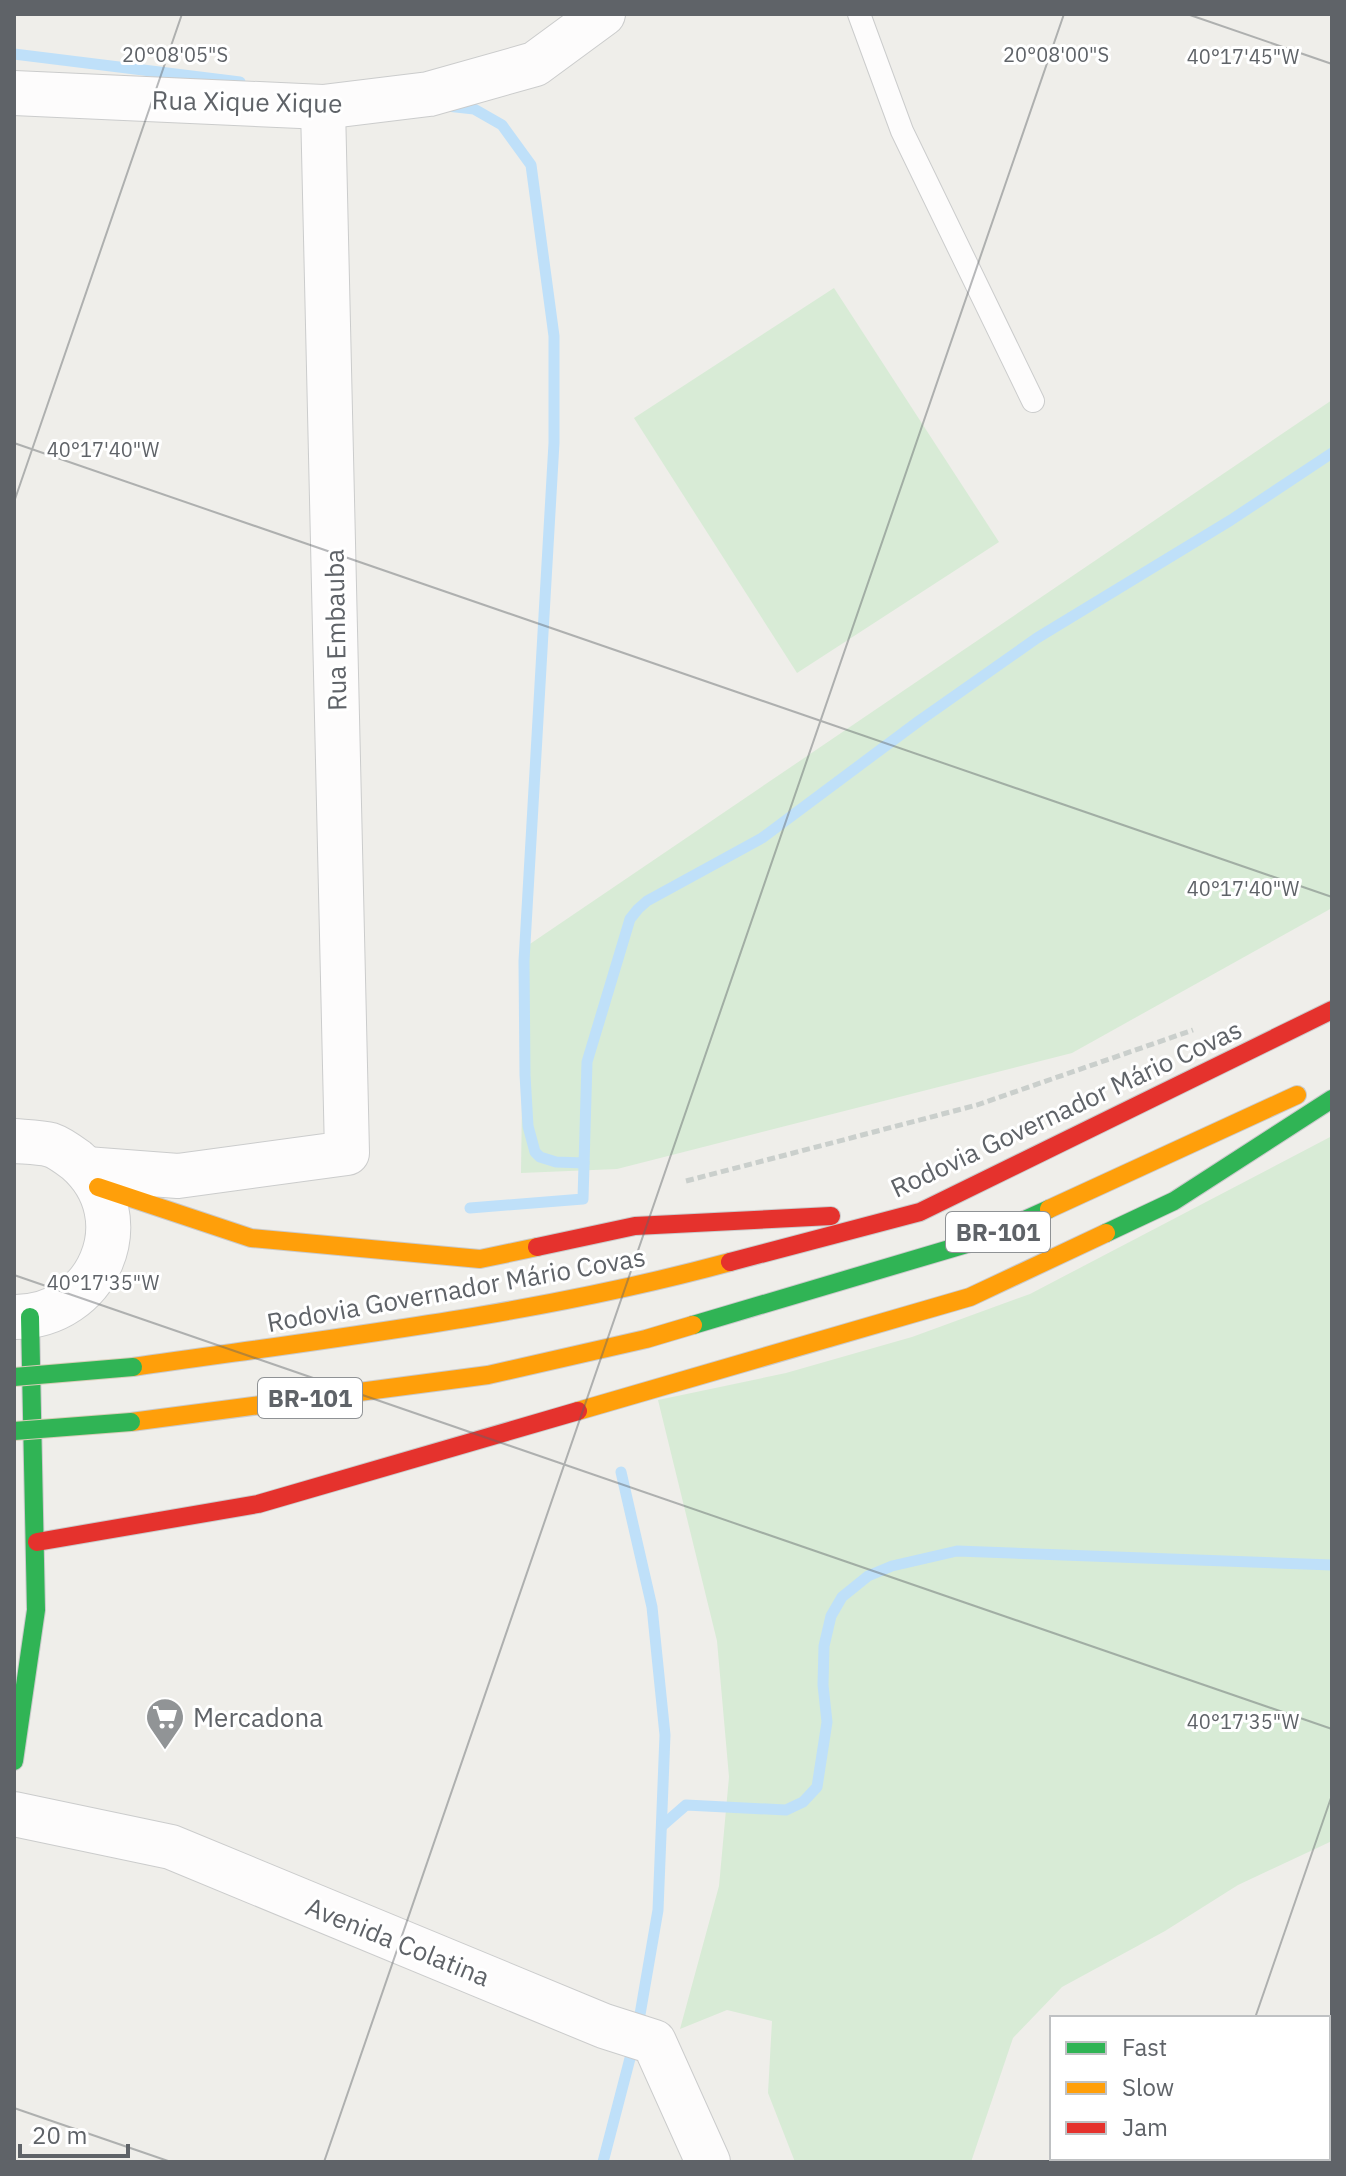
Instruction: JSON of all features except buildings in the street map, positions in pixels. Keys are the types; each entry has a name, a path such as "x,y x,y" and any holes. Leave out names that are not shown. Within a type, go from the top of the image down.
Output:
{"main road":[{"name":"Rodovia Governador Mário Covas","path":"14,1377 133,1367 486,1315 642,1286 920,1212 1332,1010"},
{"name":"BR-101","path":"14,1431 131,1422 488,1375 646,1339 980,1240 1318,1085"},
{"path":"14,1542 37,1542 258,1504 970,1297 1174,1201 1332,1099"},
{"path":"92,1178 251,1238 480,1259 635,1226 920,1212"},
{"path":"14,1761 36,1610 37,1542 22,1317"}],"street":[{"name":"Rua Xique Xique","path":"14,93 323,107 429,94 535,64 603,14"},
{"name":"Rua Embauba","path":"92,1178 178,1176 347,1153 323,107"},
{"path":"14,1129 14,1141 51,1145 70,1155 92,1178 106,1207 108,1228 106,1250 98,1270 86,1287 70,1302 51,1312 22,1317"},
{"name":"Avenida Colatina","path":"14,1814 171,1847 604,2026 654,2042 708,2162"}],"lane":[{"path":"859,14 902,131 1033,401"}],"path":[{"path":"678,1183 977,1105 1194,1030"}],"green space":[{"path":"834,288 999,542 797,673 634,418"},
{"path":"1332,400 1332,908 1072,1053 617,1169 521,1173 524,948"},
{"path":"1332,1136 1332,1841 1238,1885 1165,1931 1062,1987 1013,2038 971,2162 795,2162 768,2093 772,2021 727,2010 680,2029 719,1886 729,1777 717,1641 658,1400 786,1373 912,1337 1030,1294"}],"waterway":[{"path":"14,54 240,82"},
{"path":"447,106 474,109 502,125 531,165 554,336 554,443 524,961 525,1075 528,1126 535,1152 556,1162 584,1163"},
{"path":"470,1208 583,1199 587,1062 630,919 647,901 762,838 1037,638 1231,520 1332,453"},
{"path":"621,1472 652,1607 665,1735 658,1910 638,2026"},
{"path":"663,1825 686,1805 786,1810 803,1802 817,1787 827,1722 823,1685 824,1646 831,1616 842,1597 868,1576 892,1566 957,1551 1332,1565"},
{"path":"603,2162 634,2043"}],"traffic: fast":[{"path":"1106,1233 1174,1201 1332,1099"},
{"path":"693,1325 980,1240 1049,1209"},
{"path":"14,1761 36,1610 30,1317"},
{"path":"14,1377 133,1367"},
{"path":"14,1431 131,1422"}],"traffic: slow":[{"path":"1049,1209 1297,1095"},
{"path":"98,1187 251,1238 480,1259 537,1247"},
{"path":"578,1411 970,1297 1106,1233"},
{"path":"133,1367 508,1311 657,1281 730,1262"},
{"path":"131,1422 488,1375 646,1339 693,1325"}],"traffic: jam":[{"path":"730,1262 920,1212 1332,1010"},
{"path":"537,1247 635,1226 831,1216"},
{"path":"37,1542 258,1504 578,1411"}],"place":[{"name":"Mercadona","path":"165,1751"}]}
